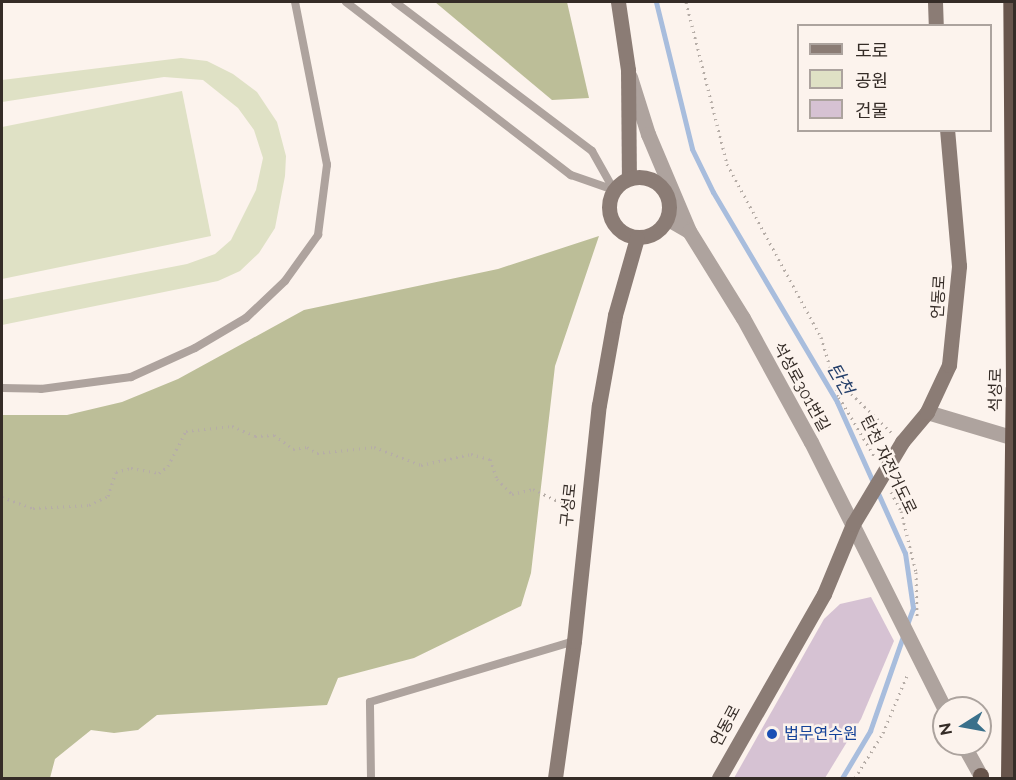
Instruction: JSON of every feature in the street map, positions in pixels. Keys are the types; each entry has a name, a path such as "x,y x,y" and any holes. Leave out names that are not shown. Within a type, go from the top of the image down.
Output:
{"highway":[{"name":"석성로","path":"1009,778 1013,638 1011,489 1014,388 1011,2"}],"main road":[{"path":"618,2 628,70 629,178"},
{"path":"934,2 936,24"},
{"name":"언동로","path":"719,778 824,594 853,524 900,446 927,412 949,365 958,303 959,266 947,132"},
{"path":"639,176 658,183 669,199 668,219 654,234 637,238 625,234 611,220 609,200 614,190 629,178 639,176"},
{"name":"구성로","path":"555,778 574,641 588,488 615,315 637,238"}],"street":[{"path":"628,70 648,134 689,231"},
{"name":"석성로301번길","path":"668,219 689,231 748,328 853,524 938,696"},
{"path":"927,412 1014,438"},
{"path":"970,756 981,777"}],"lane":[{"path":"2,388 41,389 131,377 195,348 246,318 285,280 318,235 327,165 295,2"},
{"path":"346,2 571,175 614,190"},
{"path":"395,2 592,152 614,190"},
{"path":"371,778 370,702 574,641"}],"path":[{"name":"탄천 자전거도로","path":"686,2 727,164 821,337 831,375 877,463"},
{"path":"831,375 900,446"},
{"path":"2,497 33,508 89,505 108,496 116,472 131,468 159,473 168,466 186,431 232,426 255,436 274,435 294,448 307,447 317,453 374,447 421,465 471,454 490,459 497,478 512,494 533,489 564,504 588,488"},
{"name":"탄천 자전거도로","path":"887,482 909,539 916,572 917,619"},
{"path":"855,778 883,734 909,669"}],"green space":[{"path":"435,2 567,2 589,98 552,100"},
{"path":"181,58 207,61 233,74 257,92 277,122 286,156 285,176 275,228 259,253 240,271 218,281 2,325 2,300 187,264 215,254 231,240 256,190 263,158 254,130 238,108 203,80 164,77 2,102 2,80"},
{"path":"182,91 211,236 2,279 2,127"},
{"path":"599,236 555,366 531,573 521,606 414,658 338,678 327,705 157,715 138,730 114,733 91,730 55,759 50,778 2,778 2,415 67,415 122,402 178,379 304,310 498,269"}],"building":[{"path":"871,597 894,641 861,719 825,778 734,778 824,619 840,604"}],"waterway":[{"name":"탄천","path":"656,2 692,149 713,192 837,402 905,553 913,608 906,627"},
{"name":"탄천","path":"842,778 870,731 903,636"}],"place":[{"name":"법무연수원","path":"772,734"}]}
